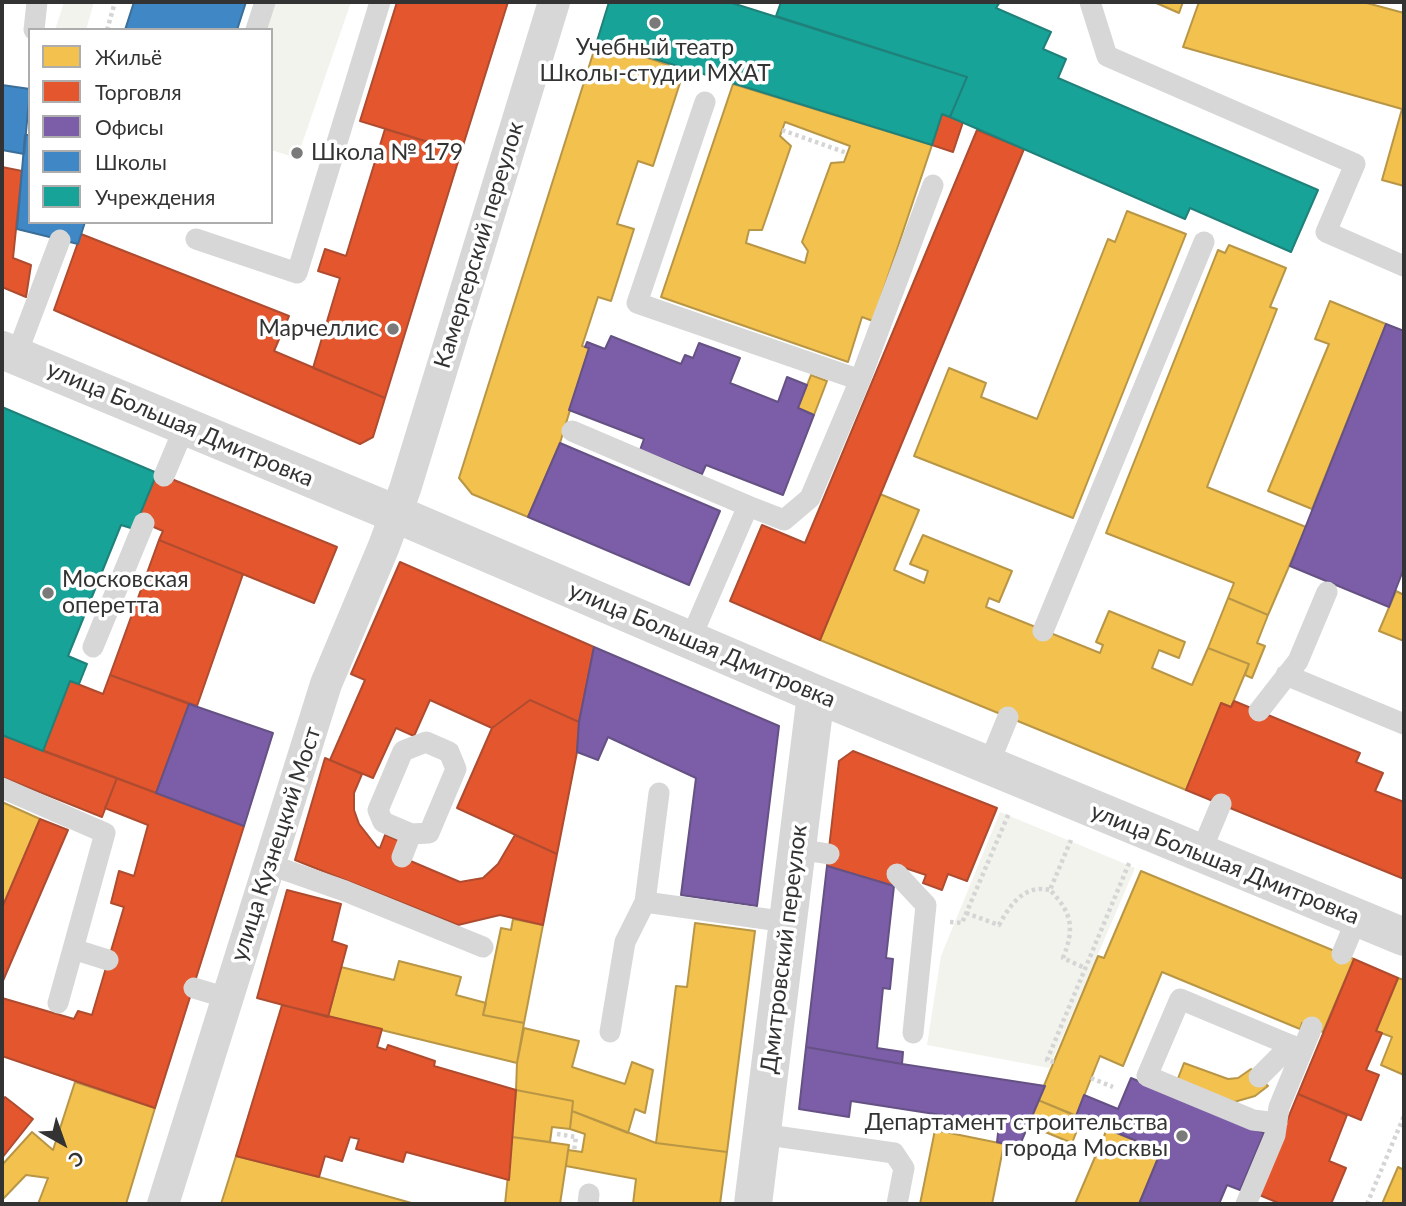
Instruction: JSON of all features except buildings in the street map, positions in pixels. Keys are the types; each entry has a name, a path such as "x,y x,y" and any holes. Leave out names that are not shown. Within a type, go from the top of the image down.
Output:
{"street":[{"name":"Камергерский переулок","path":"400,502 554,2"},
{"name":"улица Большая Дмитровка","path":"9,353 185,426 400,502 690,640 1404,937"},
{"name":"улица Кузнецкий Мост","path":"163,1204 326,684 400,502"},
{"name":"Дмитровский переулок","path":"752,1204 787,922 813,851 816,694"}],"lane":[{"path":"34,28 37,2"},
{"path":"257,28 265,2"},
{"path":"196,239 297,273 380,2"},
{"path":"1090,2 1107,56 1355,164 1326,232 1404,266"},
{"path":"705,102 637,303 860,380"},
{"path":"572,431 784,520 810,498 860,380 933,185"},
{"path":"9,353 60,240"},
{"path":"1044,631 1204,242"},
{"path":"164,476 185,426"},
{"path":"690,640 748,506"},
{"path":"93,647 144,523"},
{"path":"1259,712 1298,661 1327,592"},
{"path":"1286,675 1404,724"},
{"path":"988,766 1008,717"},
{"path":"426,741 449,752 456,769 429,833 411,834 383,822 378,810 403,751 426,741"},
{"path":"2,788 105,833 58,1003"},
{"path":"610,1032 625,942 645,902 659,793"},
{"path":"1200,854 1221,804"},
{"path":"402,857 411,834"},
{"path":"268,864 384,901 483,947"},
{"path":"897,874 926,905 913,1033"},
{"path":"645,902 787,922"},
{"path":"1342,954 1357,918"},
{"path":"73,949 108,960"},
{"path":"194,988 227,998"},
{"path":"1277,1123 1253,1120 1147,1076 1180,999 1296,1047"},
{"path":"1259,1077 1296,1047 1312,1027"},
{"path":"1246,1204 1275,1135 1279,1107 1296,1047"},
{"path":"761,1134 894,1153 904,1168 897,1204"}],"path":[{"path":"108,28 115,2"},
{"path":"782,130 847,153"},
{"path":"962,923 1012,806"},
{"path":"1050,890 1074,832"},
{"path":"1054,1062 1047,1060 1131,857"},
{"path":"966,912 999,925 1009,908 1031,889 1050,890 1069,914 1069,942 1063,958 1085,968"},
{"path":"1091,1078 1113,1087"},
{"path":"1367,1204 1404,1116"},
{"path":"557,1134 576,1137 575,1151"}],"shaded area":[{"path":"64,2 94,2 87,28 56,28"},
{"path":"275,2 351,2 297,158 273,151 273,28 266,28"},
{"path":"1000,812 1135,868 1049,1068 927,1045 941,956"}],"place":[{"name":"Учебный театр Школы-студии МХАТ","path":"655,23"},
{"name":"Школа № 179","path":"297,153"},
{"name":"Марчеллис","path":"393,329"},
{"name":"Московская оперетта","path":"48,593"},
{"name":"Департамент строительства города Москвы","path":"1182,1136"}]}
